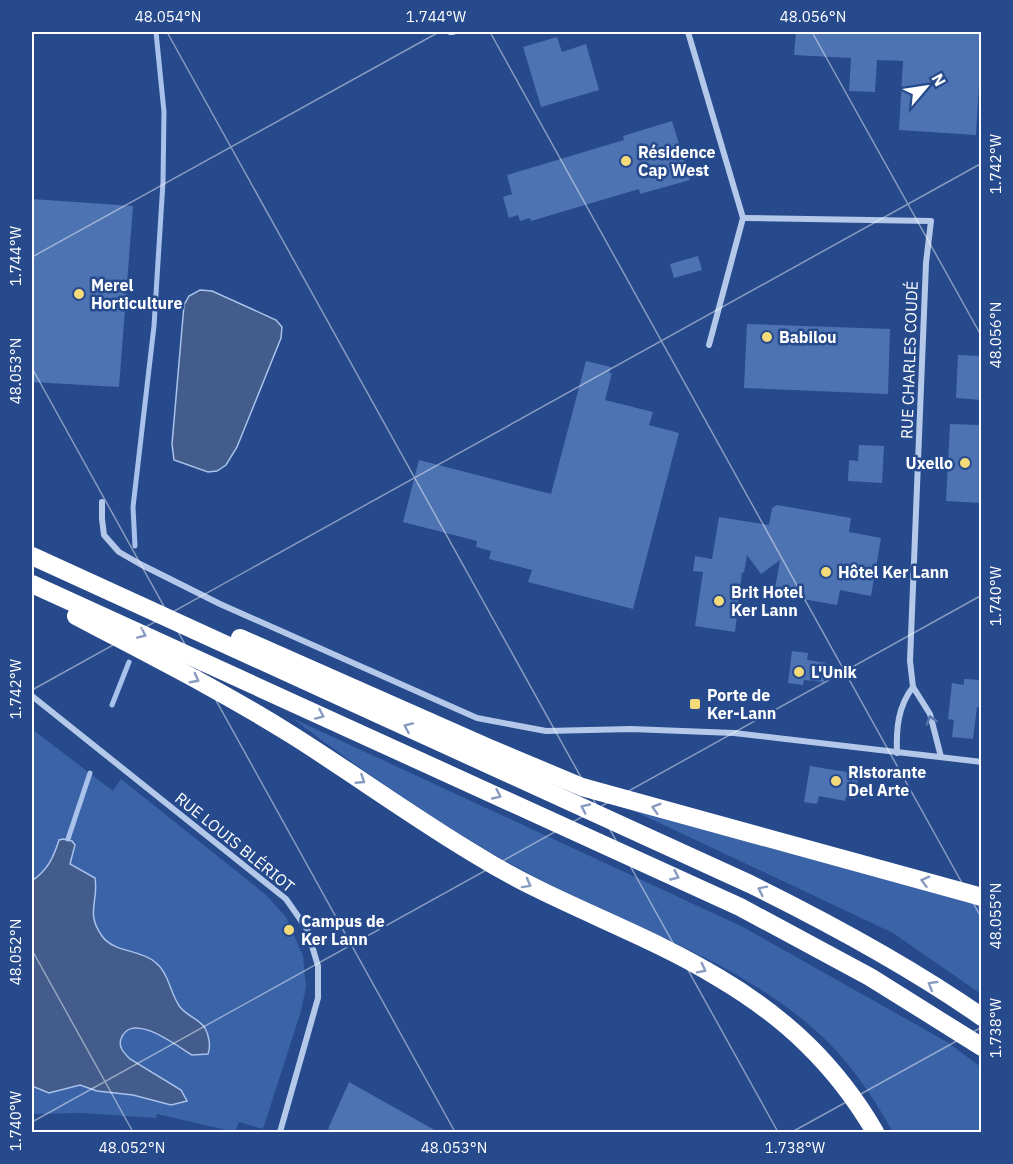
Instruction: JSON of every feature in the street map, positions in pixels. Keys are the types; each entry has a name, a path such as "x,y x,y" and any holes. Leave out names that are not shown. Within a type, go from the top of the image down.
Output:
{"highway":[{"path":"32,554 148,599 305,665 582,787 981,897"},
{"path":"32,554 750,884 880,954 981,1017"},
{"path":"32,584 740,907 870,977 981,1047"},
{"path":"32,593 225,695 282,729 478,857 533,887 718,977 757,1002 794,1031 842,1082 859,1105 874,1132"}],"street":[{"path":"688,32 743,218 709,345"},
{"name":"RUE CHARLES COUDÉ","path":"743,218 931,221 926,263 910,661 913,687 930,714 941,757"},
{"path":"102,502 105,535 119,552 220,604 477,718 546,731 631,729 734,733 981,762"},
{"path":"897,753 898,718 904,699 913,687"},
{"name":"RUE LOUIS BLÉRIOT","path":"32,696 286,898 307,929 318,966 318,998 280,1132"}],"shaded area":[{"path":"200,290 212,291 276,320 282,327 281,338 237,447 226,465 217,471 208,472 174,460 172,444 184,305 189,296"},
{"path":"292,718 743,927 947,1042 981,1067 981,1132 893,1132 864,1086 830,1044 798,1016 764,992 728,970 539,879 474,843 381,783"},
{"path":"32,729 113,791 121,779 265,894 286,917 303,956 306,987 301,1011 263,1129 239,1122 235,1132 157,1114 156,1118 81,1113 32,1114 32,1086 49,1093 80,1085 97,1091 133,1095 170,1105 155,1075 128,1057 122,1050 120,1043 122,1037 131,1029 139,1028 149,1031 192,1055 210,1050 197,1020 188,1015 180,1006 162,969 103,938 93,920 96,878 70,864 75,845 59,840 49,863 32,881"},
{"path":"617,803 981,905 981,994 893,933"},
{"path":"59,840 72,841 75,845 70,864 95,878 93,913 102,936 113,945 155,962 166,977 180,1007 205,1028 209,1045 208,1054 192,1055 166,1038 144,1029 134,1028 126,1031 120,1042 130,1059 181,1090 187,1101 171,1105 133,1095 97,1091 80,1085 49,1093 32,1086 32,881 46,868"}],"building":[{"path":"796,32 981,32 976,135 899,130 903,61 877,60 875,92 849,91 851,58 794,55"},
{"path":"557,37 562,52 586,44 599,90 541,107 523,47"},
{"name":"Résidence Cap West","path":"672,121 690,180 640,194 639,189 531,221 530,218 520,221 518,215 509,218 503,197 512,194 507,175 624,140 623,136"},
{"name":"Merel Horticulture","path":"32,199 133,206 119,387 32,382"},
{"path":"698,256 702,270 674,278 670,264"},
{"path":"747,324 890,329 888,394 744,388"},
{"path":"958,355 981,356 981,400 956,398"},
{"path":"586,361 611,367 609,373 612,373 605,400 653,412 649,425 679,433 633,609 528,582 532,570 489,559 491,551 476,547 477,541 403,522 419,460 551,494"},
{"name":"Uxello","path":"950,424 981,425 981,503 946,501"},
{"path":"859,445 884,446 882,483 848,481 849,460 858,461"},
{"path":"777,505 851,518 849,532 881,538 871,596 840,590 837,605 774,594 780,560 761,574 747,555 744,573 742,572 735,632 695,626 703,572 693,571 695,556 712,559 719,517 769,525 772,508"},
{"path":"792,651 808,653 807,660 826,663 824,682 804,680 803,685 788,683"},
{"path":"964,679 981,680 981,708 977,707 973,739 952,737 954,720 948,719 952,683 964,685"},
{"path":"810,766 859,774 855,799 846,797 845,801 819,796 817,804 804,802"},
{"path":"349,1082 438,1132 335,1132 328,1129"}],"waterway":[{"path":"135,546 133,507 154,326 163,182 164,112 156,32"},
{"path":"112,705 129,662"},
{"path":"68,839 90,773"}],"place":[{"name":"Résidence Cap West","path":"626,161"},
{"name":"Merel Horticulture","path":"79,294"},
{"name":"Babilou","path":"767,337"},
{"name":"Uxello","path":"965,463"},
{"name":"Hôtel Ker Lann","path":"826,572"},
{"name":"Brit Hotel Ker Lann","path":"719,601"},
{"name":"L'Unik","path":"799,672"},
{"name":"Porte de Ker-Lann","path":"695,704"},
{"name":"Ristorante Del Arte","path":"836,781"},
{"name":"Campus de Ker Lann","path":"289,930"}]}
